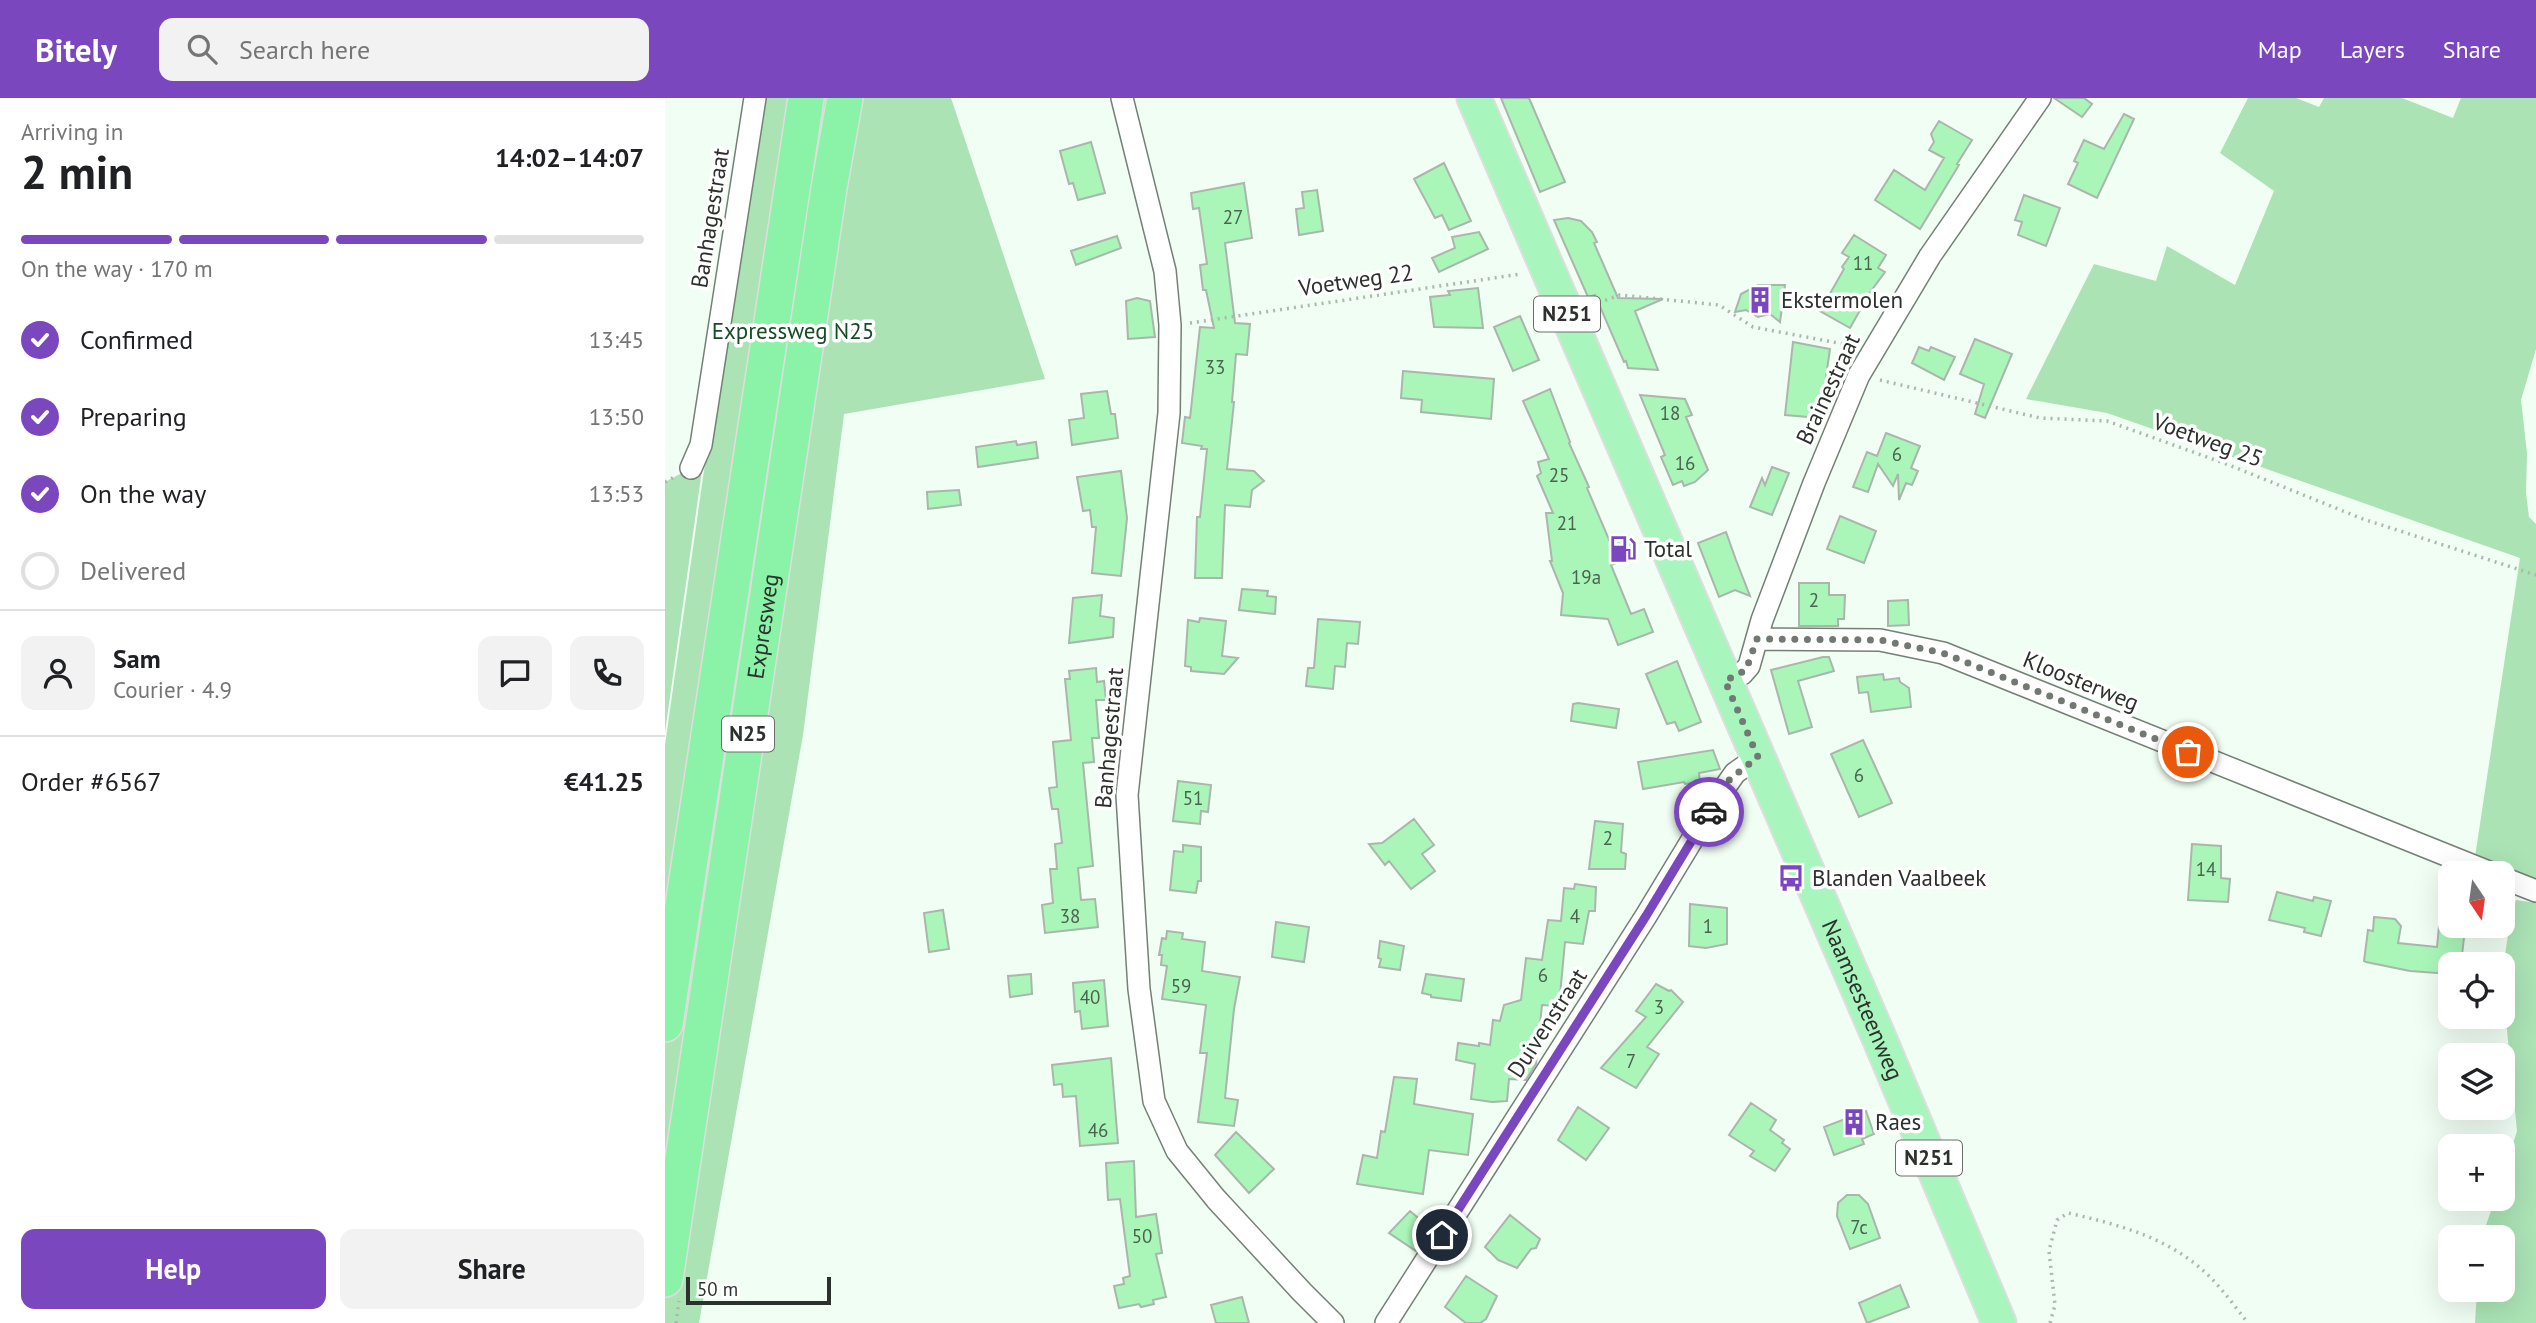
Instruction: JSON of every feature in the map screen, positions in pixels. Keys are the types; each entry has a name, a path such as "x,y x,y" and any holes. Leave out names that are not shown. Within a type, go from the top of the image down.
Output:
{"highway":[{"name":"Expresweg","path":"665,1024 806,98"},
{"name":"Expresweg","path":"665,1279 829,188 845,98"}],"main road":[{"name":"Naamsesteenweg","path":"1473,98 1999,1323"}],"street":[{"name":"Banhagestraat","path":"691,468 701,445 755,98"},
{"name":"Banhagestraat","path":"1122,98 1165,271 1170,325 1169,412 1127,795 1139,989 1154,1101 1177,1151 1225,1208 1333,1323"},
{"name":"Brainestraat","path":"1725,681 1746,670 1814,483 1859,375 1930,256 2040,98"},
{"name":"Kloosterweg","path":"1757,639 1880,640 1943,653 2461,861"},
{"name":"Duivenstraat","path":"1386,1323 1646,916 1718,797 1735,773 1758,757"},
{"path":"2515,880 2534,884"}],"path":[{"name":"Voetweg 22","path":"1170,325 1548,270"},
{"path":"1568,316 1610,297 1638,296 1719,305 1753,327 1874,349"},
{"name":"Voetweg 25","path":"1859,375 2041,418 2107,421 2229,465 2363,519 2536,575"},
{"path":"2050,1323 2055,1305 2049,1251 2057,1220 2068,1213 2124,1226 2171,1247 2209,1276 2248,1323"}],"green space":[{"name":"Expressweg N25","path":"757,98 951,98 1045,379 844,414 803,735 699,1323 665,1323 665,745"},
{"path":"2248,98 2296,98 2319,107 2324,98 2402,98 2453,118 2461,98 2536,98 2536,349 2521,400 2527,453 2526,493 2529,517 2536,524 2536,885 2515,875 2515,861 2484,861 2475,857 2520,558 2107,413 2026,399 2094,264 2156,281 2167,246 2235,285 2274,191 2220,153"},
{"path":"691,468 702,470 665,732 665,482"},
{"path":"2516,900 2536,903 2536,1323 2475,1323 2476,1302 2515,1302 2515,1225 2486,1225 2491,1211 2515,1211 2515,1043 2508,1043 2507,1029 2515,1029 2515,952 2506,952 2508,938 2515,938"}],"building":[{"path":"1501,98 1529,98 1565,182 1540,192"},
{"path":"2054,98 2084,98 2092,104 2082,117"},
{"path":"2124,114 2134,119 2097,198 2068,184 2078,163 2074,161 2084,140 2104,149"},
{"path":"1939,121 1972,140 1920,229 1875,200 1894,170 1925,190 1944,158 1929,150 1934,142 1931,134"},
{"path":"1091,142 1105,193 1078,200 1073,183 1069,184 1060,151"},
{"path":"1444,163 1471,221 1449,230 1442,215 1435,218 1414,179"},
{"path":"1244,183 1252,238 1225,243 1235,323 1250,324 1247,355 1236,354 1227,469 1254,471 1264,481 1252,490 1250,507 1225,505 1222,578 1195,578 1197,517 1200,517 1207,449 1182,443 1185,417 1190,418 1200,327 1214,328 1206,290 1203,290 1200,265 1207,264 1199,208 1193,209 1191,193"},
{"path":"1317,190 1323,231 1299,235 1296,209 1304,208 1302,192"},
{"path":"2024,195 2060,208 2046,246 2018,235 2022,222 2015,220"},
{"path":"1568,218 1581,221 1592,232 1597,242 1594,243 1618,298 1663,299 1635,311 1658,370 1628,368 1626,361 1624,362 1595,295 1588,297 1554,220"},
{"path":"1479,232 1488,249 1439,272 1432,258 1455,248 1452,237"},
{"path":"1854,235 1886,255 1878,268 1885,272 1850,328 1820,311 1844,269 1842,267 1849,257 1842,253"},
{"path":"1117,236 1121,248 1076,265 1071,251"},
{"name":"Ekstermolen","path":"1758,285 1785,285 1780,322 1770,314 1758,317 1746,310 1735,312 1741,294"},
{"path":"1478,288 1483,328 1434,327 1430,297 1450,295 1448,291"},
{"path":"1137,298 1150,301 1155,337 1128,339 1126,301"},
{"path":"1520,316 1539,360 1513,371 1494,327"},
{"path":"1975,339 2012,354 1985,418 1975,414 1984,384 1960,374"},
{"path":"1793,342 1830,349 1820,418 1785,415"},
{"path":"1919,347 1929,351 1931,347 1955,357 1944,380 1912,363"},
{"path":"1403,371 1494,379 1491,419 1421,412 1422,400 1401,398"},
{"path":"1550,389 1610,542 1628,535 1636,555 1611,565 1631,614 1644,609 1653,632 1618,645 1608,619 1561,615 1563,593 1550,561 1546,513 1553,513 1537,476 1541,473 1538,462 1549,459 1523,401"},
{"path":"1107,391 1111,414 1115,414 1118,438 1072,445 1069,420 1084,418 1081,394"},
{"path":"1640,395 1685,399 1692,415 1686,417 1708,470 1695,482 1684,486 1682,481 1673,485 1661,457 1665,455"},
{"path":"1886,433 1920,446 1911,468 1918,471 1912,485 1906,483 1899,500 1898,474 1893,486 1878,464 1868,492 1853,487 1867,452 1877,456"},
{"path":"1016,441 1017,445 1036,442 1038,458 978,467 976,447"},
{"path":"1772,467 1789,473 1772,515 1750,507 1762,478 1765,485"},
{"path":"1121,471 1127,518 1121,576 1092,573 1096,527 1092,527 1090,510 1083,511 1077,477"},
{"path":"959,490 961,505 928,509 927,492"},
{"path":"1840,516 1876,531 1864,563 1827,549"},
{"path":"1726,532 1750,596 1735,590 1719,597 1698,543"},
{"path":"1799,583 1829,583 1829,595 1845,595 1844,619 1838,619 1838,626 1799,626"},
{"path":"1242,589 1268,591 1267,596 1276,597 1275,614 1239,610"},
{"path":"1102,595 1100,616 1114,618 1113,637 1069,643 1073,598"},
{"path":"1908,600 1909,625 1888,626 1888,601"},
{"path":"1200,618 1226,621 1222,656 1238,658 1224,674 1191,671 1191,667 1185,666 1188,620 1199,622"},
{"path":"1318,619 1360,622 1358,644 1347,643 1345,667 1335,666 1333,689 1306,686 1308,668 1314,668"},
{"path":"1829,657 1834,671 1798,681 1812,727 1789,734 1771,670"},
{"path":"1677,661 1701,722 1679,731 1675,722 1667,724 1646,674"},
{"path":"1096,668 1097,682 1104,681 1106,700 1096,700 1099,738 1092,738 1094,762 1083,763 1093,866 1078,868 1081,900 1095,899 1098,927 1045,933 1042,905 1053,903 1050,869 1057,869 1055,844 1062,843 1058,809 1052,809 1049,788 1057,787 1053,742 1071,740 1065,679 1070,679 1069,671"},
{"path":"1883,674 1884,680 1899,678 1900,682 1909,688 1911,707 1871,712 1868,692 1859,693 1857,677"},
{"path":"1573,704 1619,709 1616,728 1571,721"},
{"path":"1863,740 1892,803 1859,817 1831,754"},
{"path":"1713,750 1720,769 1699,773 1700,782 1643,789 1638,762"},
{"path":"1178,781 1211,785 1208,812 1201,811 1200,824 1173,821"},
{"path":"1414,819 1434,845 1422,854 1435,871 1411,889 1389,861 1385,865 1369,844 1382,843"},
{"path":"1595,821 1623,824 1621,852 1626,854 1625,869 1589,869"},
{"path":"2192,844 2221,846 2221,878 2230,879 2228,902 2188,900"},
{"path":"1183,845 1201,847 1201,881 1198,881 1196,893 1170,890 1174,851 1183,852"},
{"path":"1575,884 1596,887 1595,911 1589,911 1583,944 1565,942 1559,1006 1542,1005 1536,1064 1526,1080 1509,1079 1507,1101 1471,1099 1475,1064 1456,1060 1458,1043 1490,1045 1493,1020 1500,1021 1504,1005 1521,1000 1526,958 1542,960 1548,920 1561,921 1564,888 1574,889"},
{"path":"2277,892 2313,901 2314,897 2331,901 2321,936 2304,932 2305,928 2269,920"},
{"path":"1690,904 1727,908 1727,944 1706,948 1689,946"},
{"path":"943,910 949,949 929,952 924,913"},
{"path":"2374,917 2395,919 2401,926 2398,943 2437,947 2438,936 2464,938 2462,952 2438,952 2438,973 2410,971 2366,962 2368,930 2373,931"},
{"path":"1276,922 1309,927 1304,962 1272,957"},
{"path":"1167,931 1183,933 1182,939 1205,942 1202,971 1240,977 1225,1098 1238,1100 1234,1126 1198,1122 1207,1053 1200,1053 1206,1005 1162,999 1167,966 1161,965 1162,955 1159,955 1162,938 1166,939"},
{"path":"1380,941 1404,946 1400,970 1379,967"},
{"path":"1031,974 1032,994 1010,997 1008,976"},
{"path":"1426,974 1464,979 1461,1001 1431,997 1422,993"},
{"path":"1104,980 1108,1026 1082,1029 1080,1011 1075,1012 1073,983"},
{"path":"1656,984 1671,990 1683,1002 1647,1047 1659,1054 1636,1088 1601,1068 1646,1017 1636,1011"},
{"path":"1111,1058 1118,1143 1080,1146 1076,1096 1063,1097 1062,1084 1054,1085 1052,1065"},
{"path":"1394,1077 1417,1079 1414,1104 1473,1114 1468,1155 1429,1150 1423,1194 1357,1184 1363,1155 1377,1158 1381,1131 1385,1132"},
{"path":"1751,1103 1776,1120 1770,1130 1784,1140 1782,1143 1790,1149 1775,1171 1750,1156 1754,1151 1729,1135"},
{"path":"1578,1107 1609,1128 1586,1160 1558,1140"},
{"name":"Raes","path":"1866,1111 1874,1134 1862,1139 1864,1144 1834,1155 1824,1127"},
{"path":"1236,1132 1274,1169 1249,1193 1215,1155"},
{"path":"1134,1161 1136,1217 1156,1214 1162,1253 1156,1254 1166,1297 1153,1300 1154,1304 1119,1308 1114,1286 1124,1284 1123,1278 1130,1276 1120,1199 1108,1200 1106,1163"},
{"path":"1847,1195 1859,1195 1868,1204 1880,1238 1850,1249 1837,1216 1838,1203"},
{"path":"1410,1211 1430,1228 1416,1251 1389,1233"},
{"path":"1510,1215 1540,1239 1536,1248 1531,1249 1517,1268 1498,1260 1485,1247"},
{"path":"1466,1276 1497,1296 1486,1319 1480,1323 1466,1323 1445,1307"},
{"path":"1900,1285 1909,1307 1867,1323 1859,1303"},
{"path":"1242,1297 1249,1323 1216,1323 1211,1305"}],"way so far":[{"path":"1709,812 1730,779 1758,757 1725,681 1746,670 1757,639 1880,640 1943,653 2188,752"}],"place":[{"name":"Ekstermolen","path":"1760,300"},
{"name":"Total","path":"1623,549"},
{"name":"Blanden Vaalbeek","path":"1791,878"},
{"name":"Raes","path":"1854,1122"}],"route":[{"path":"1442,1235 1646,916 1709,812"}]}
